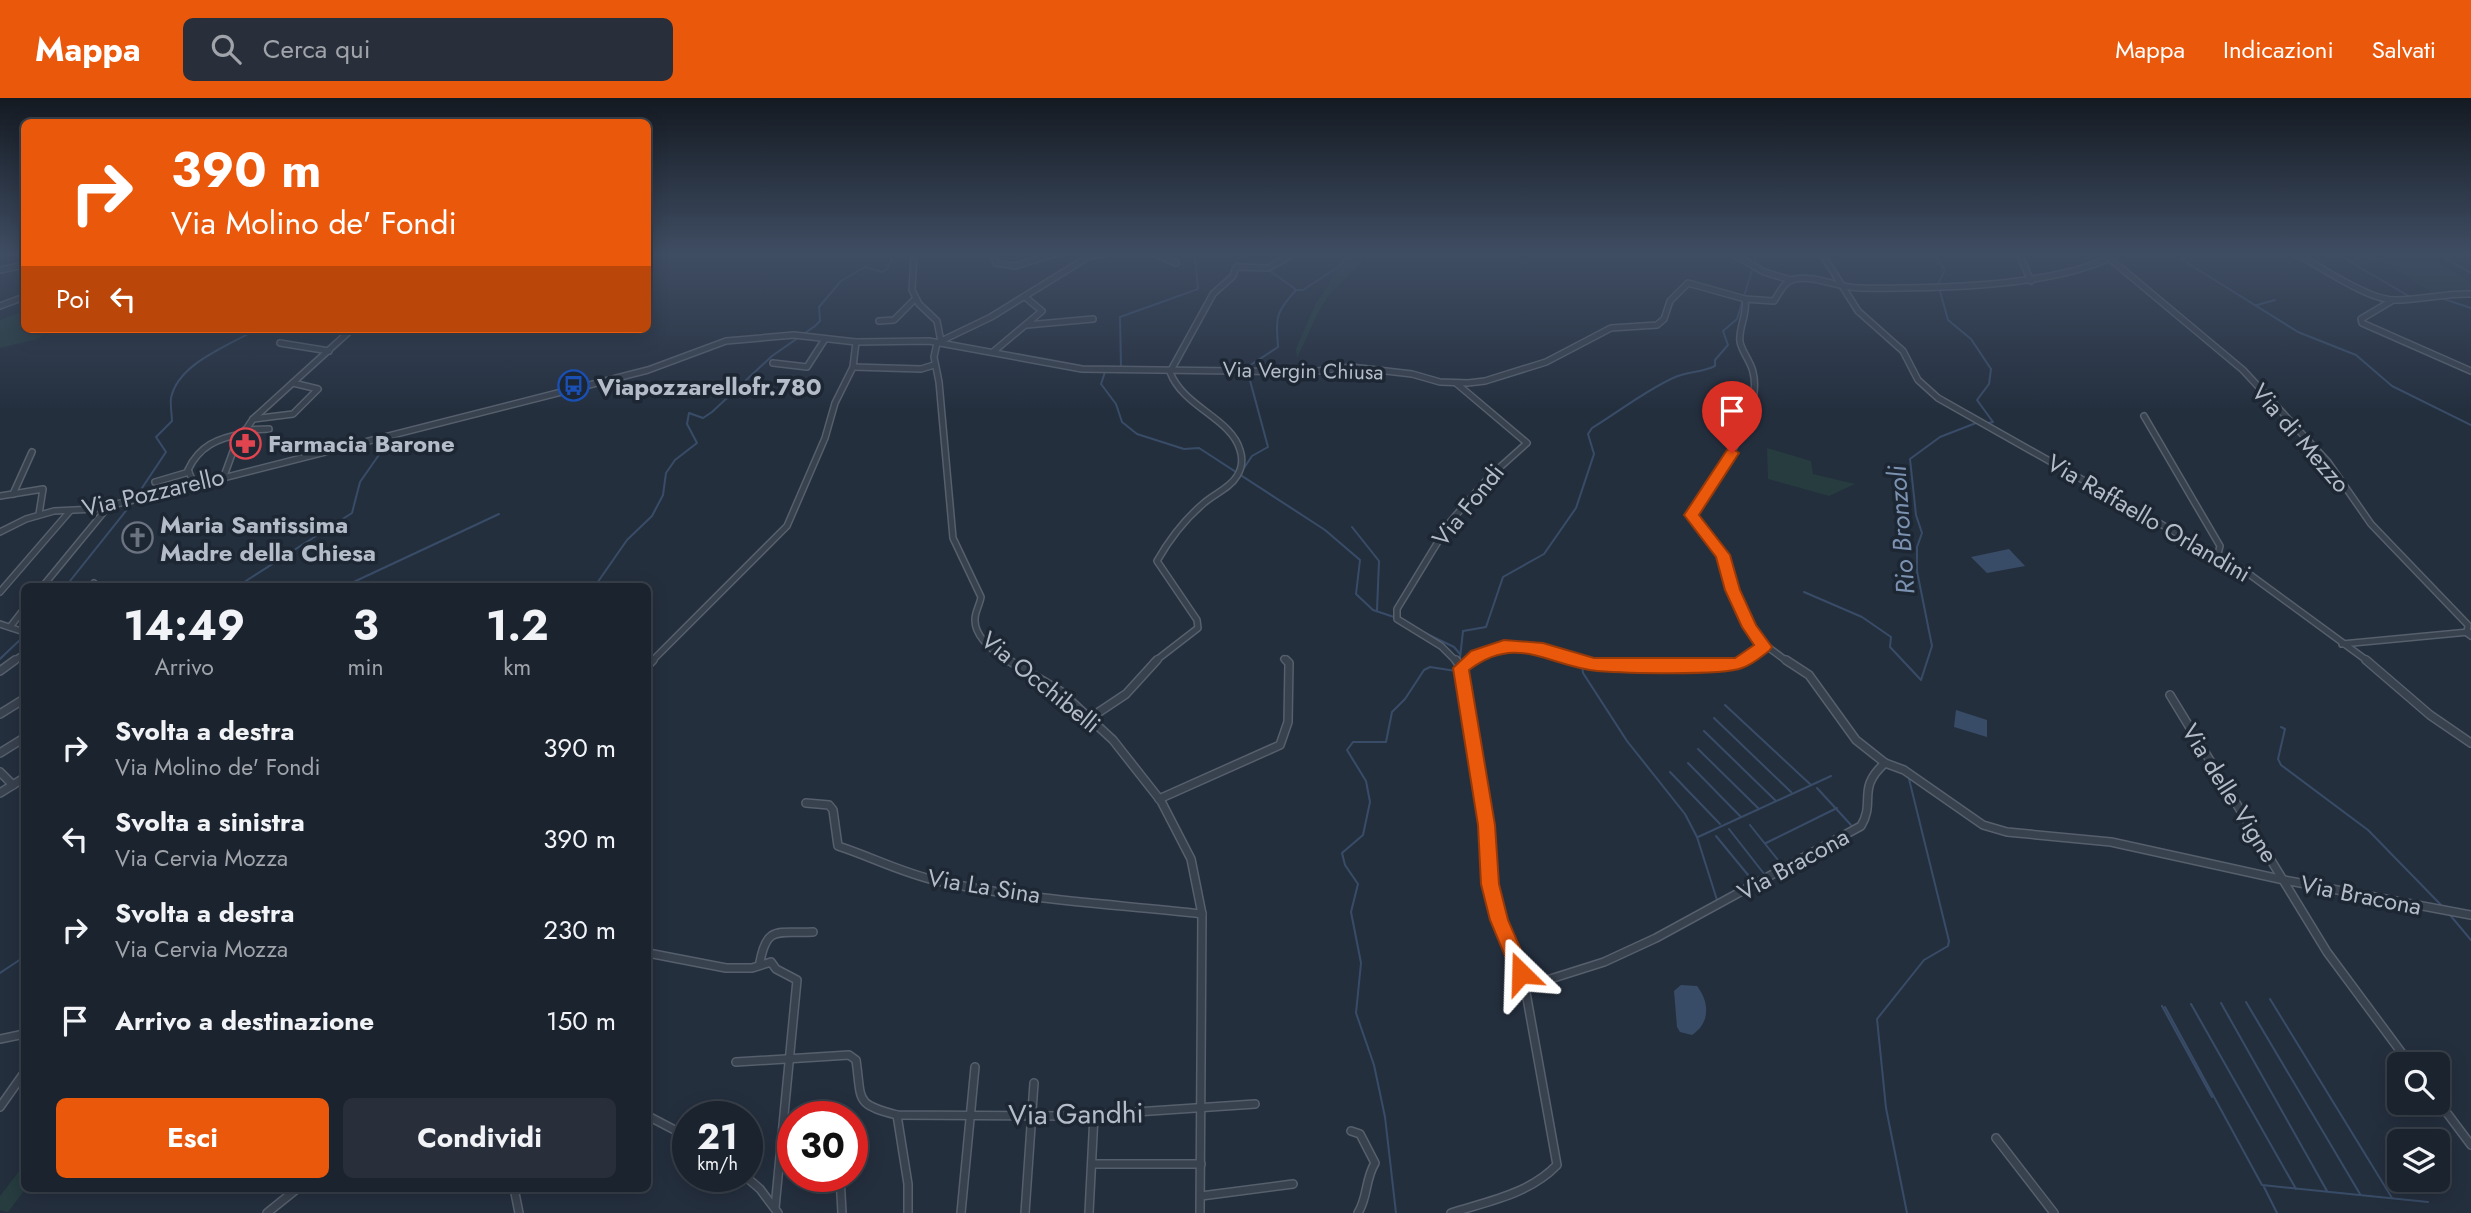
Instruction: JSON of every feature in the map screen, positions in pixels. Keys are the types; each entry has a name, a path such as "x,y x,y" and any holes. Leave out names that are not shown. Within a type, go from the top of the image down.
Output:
{"street":[{"path":"879,321 894,320 906,306"},
{"path":"923,306 936,318 939,342 1008,306"},
{"path":"993,352 1042,311 1036,306"},
{"path":"1090,718 1126,694 1152,664 1198,628 1197,620 1157,561 1201,506 1236,478 1242,461 1243,453 1228,430 1201,411 1172,379 1170,372 1206,306"},
{"name":"Via Vergin Chiusa","path":"856,342 939,342 1082,369 1170,372 1244,369 1309,372 1351,367 1456,383 1485,381 1546,362 1611,328 1657,325 1664,319 1668,306"},
{"path":"1746,306 1740,341 1754,374 1751,404 1732,453 1691,515 1723,555 1733,590 1749,627 1764,647 1809,675 1856,740 1885,763"},
{"name":"Via Raffaello Orlandini","path":"1855,306 1862,316 1903,351 1918,380 1938,398 2218,554 2371,664 2442,725 2471,743"},
{"name":"Via di Mezzo","path":"2166,306 2243,370 2328,462 2364,516 2468,625 2470,634"},
{"path":"2380,306 2361,320 2362,323 2471,371"},
{"path":"1022,327 1044,321 1093,319"},
{"path":"224,476 244,432 253,419 348,333"},
{"name":"Via Pozzarello","path":"0,532 39,514 108,507 648,370 726,341 797,335 856,342"},
{"path":"773,363 807,367 825,339"},
{"path":"651,661 787,526 825,438 835,403 853,366 856,342"},
{"name":"Via Occhibelli","path":"939,342 933,350 934,365 953,538 981,597 974,619 976,628 1001,655 1059,690 1090,718 1158,799 1184,841 1198,884 1202,914 1203,1111 1200,1213"},
{"path":"281,343 328,351"},
{"path":"853,366 921,369 934,365"},
{"path":"253,419 293,414 318,389 293,383"},
{"name":"Via Fondi","path":"1456,383 1527,443 1502,462 1440,537 1410,594 1397,609 1397,619 1417,635 1449,649 1461,668"},
{"path":"2144,416 2220,546 2218,554"},
{"path":"255,429 265,418"},
{"path":"189,472 192,461 219,436 269,429"},
{"path":"13,494 32,452"},
{"path":"155,482 189,472"},
{"path":"189,472 194,476 194,484"},
{"path":"0,496 43,489 39,514"},
{"path":"45,583 108,507"},
{"path":"0,592 70,511"},
{"path":"10,627 21,614"},
{"path":"0,624 21,631"},
{"path":"2342,644 2470,634"},
{"path":"1451,1213 1522,1188 1541,1179 1557,1164 1542,1096 1525,987 1518,960 1499,920 1490,884 1487,825 1461,668 1477,656 1504,646 1543,649 1594,664 1686,666 1738,664 1764,647"},
{"path":"0,671 21,656"},
{"path":"1158,799 1280,745 1288,722 1289,663 1284,659"},
{"name":"Via delle Vigne","path":"2170,695 2327,952 2401,1052"},
{"path":"0,714 21,701"},
{"path":"0,753 21,739"},
{"name":"Via Bracona","path":"1525,987 1604,962 1656,938 1861,826 1866,816 1865,791 1870,777 1885,763 1904,770 1983,825 2020,833 2111,842 2284,880 2471,915"},
{"path":"0,772 13,785"},
{"path":"0,793 21,780"},
{"name":"Via La Sina","path":"806,803 829,805 833,810 838,846 880,859 896,870 912,875 999,892 1202,914"},
{"path":"760,962 764,940 770,935 813,932"},
{"path":"651,954 699,963 752,968 760,962 771,962 776,969 797,980 787,1101"},
{"path":"0,1039 21,1035"},
{"name":"Via Gandhi","path":"791,1059 849,1055 856,1060 862,1098 869,1108 897,1115 1094,1115 1203,1111 1255,1104"},
{"path":"736,1062 791,1059"},
{"path":"961,1213 975,1067"},
{"path":"0,1107 21,1077"},
{"path":"1025,1213 1034,1083"},
{"path":"897,1115 908,1184 908,1213"},
{"path":"1089,1213 1094,1115"},
{"path":"2448,1115 2471,1145"},
{"path":"651,1118 672,1129"},
{"path":"1351,1130 1360,1134 1375,1163 1369,1173 1366,1200 1357,1213"},
{"path":"1996,1138 2054,1213"},
{"path":"1092,1164 1201,1164"},
{"path":"1201,1196 1293,1184"},
{"path":"267,1213 293,1192"},
{"path":"515,1192 519,1213"},
{"path":"760,1192 777,1210"},
{"path":"777,1210 779,1192"},
{"path":"841,1192 842,1213"}],"green space":[{"path":"1315,306 1322,306 1297,357 1296,349"},
{"path":"21,312 21,333 46,333 37,339 0,348 0,320"},
{"path":"1767,448 1811,461 1813,474 1855,484 1829,496 1768,479"},
{"path":"21,1170 23,1192 8,1212 0,1210 0,1196"}],"water":[{"path":"2009,549 2025,566 1987,573 1971,557"},
{"path":"1956,710 1987,720 1987,737 1954,727"},
{"path":"1681,985 1697,986 1706,1006 1705,1019 1692,1035 1680,1032 1677,1027 1674,991"}],"waterway":[{"path":"597,583 627,540 652,516 663,495 666,473 675,460 697,443 687,424 689,413 703,418 712,412 772,356 815,326 820,321 820,306"},
{"path":"1121,367 1120,317 1151,306"},
{"path":"1246,368 1278,347 1278,316 1283,306"},
{"path":"1460,658 1463,631 1486,627 1503,577 1544,554 1576,508 1594,454 1588,434 1592,428 1663,383 1715,366 1715,360 1728,345 1723,331 1737,319 1741,306"},
{"name":"Rio Bronzoli","path":"1944,306 1948,320 1971,339 1991,369 1989,384 1977,400 1993,422 1988,423"},
{"path":"2256,306 2298,332 2356,355 2392,386 2471,425"},
{"path":"2465,306 2471,308"},
{"path":"136,497 166,452 156,437 172,421 171,398 176,386 184,375 206,356 249,333"},
{"path":"1105,372 1101,384 1116,404 1122,422 1137,434 1184,449 1199,448 1325,530 1360,560 1356,594 1373,610 1394,617"},
{"path":"1242,471 1252,456 1268,447 1248,373"},
{"name":"Rio Bronzoli","path":"1804,592 1862,617 1891,637 1890,647 1921,680 1932,646 1917,571 1917,547 1922,533 1916,515 1910,459 1940,437 1976,423"},
{"path":"243,583 352,513 360,482 390,439"},
{"path":"68,583 133,502"},
{"path":"351,583 499,514"},
{"path":"1352,527 1379,561 1377,610"},
{"path":"1423,632 1454,647 1460,654"},
{"path":"0,659 21,639"},
{"path":"1582,665 1583,673 1627,741 1685,814 1697,837 1717,900"},
{"path":"1396,1213 1385,1117 1374,1065 1356,1013 1361,963 1351,912 1358,884 1345,865 1342,853 1363,835 1370,802 1366,781 1347,750 1353,742 1386,742 1392,712 1405,699 1424,670 1430,667 1456,671 1457,667"},
{"path":"1725,705 1811,785"},
{"path":"1714,718 1791,792"},
{"path":"2281,727 2285,729 2278,759 2281,765 2368,830 2444,908"},
{"path":"1704,731 1776,801"},
{"path":"1698,749 1759,809"},
{"path":"1688,763 1741,817"},
{"path":"1670,772 1720,824"},
{"path":"1698,837 1831,776"},
{"path":"1907,1213 1886,1108 1877,1019 1924,960 1948,946 1949,941 1909,779"},
{"path":"1817,788 1836,809"},
{"path":"1766,843 1836,809"},
{"path":"1836,809 1851,825"},
{"path":"1750,825 1782,865"},
{"path":"1729,829 1765,875"},
{"path":"1716,836 1753,881"},
{"path":"2450,915 2471,940"},
{"path":"0,973 21,959"},
{"path":"2270,999 2392,1198"},
{"path":"2246,1002 2360,1194"},
{"path":"2221,1003 2327,1191"},
{"path":"2191,1004 2296,1188"},
{"path":"2162,1006 2212,1097"},
{"path":"2165,1007 2262,1185 2296,1188"},
{"path":"2264,1187 2277,1213"},
{"path":"2296,1188 2428,1202"}],"place":[{"name":"Viapozzarellofr.780","path":"574,386"},
{"name":"Farmacia Barone","path":"245,443"},
{"name":"Maria Santissima Madre della Chiesa","path":"137,538"}],"route":[{"path":"1521,973 1518,960 1499,920 1490,884 1487,825 1461,668 1477,656 1504,646 1543,649 1594,664 1686,666 1738,664 1764,647 1749,627 1733,590 1723,555 1691,515 1732,453"}]}
